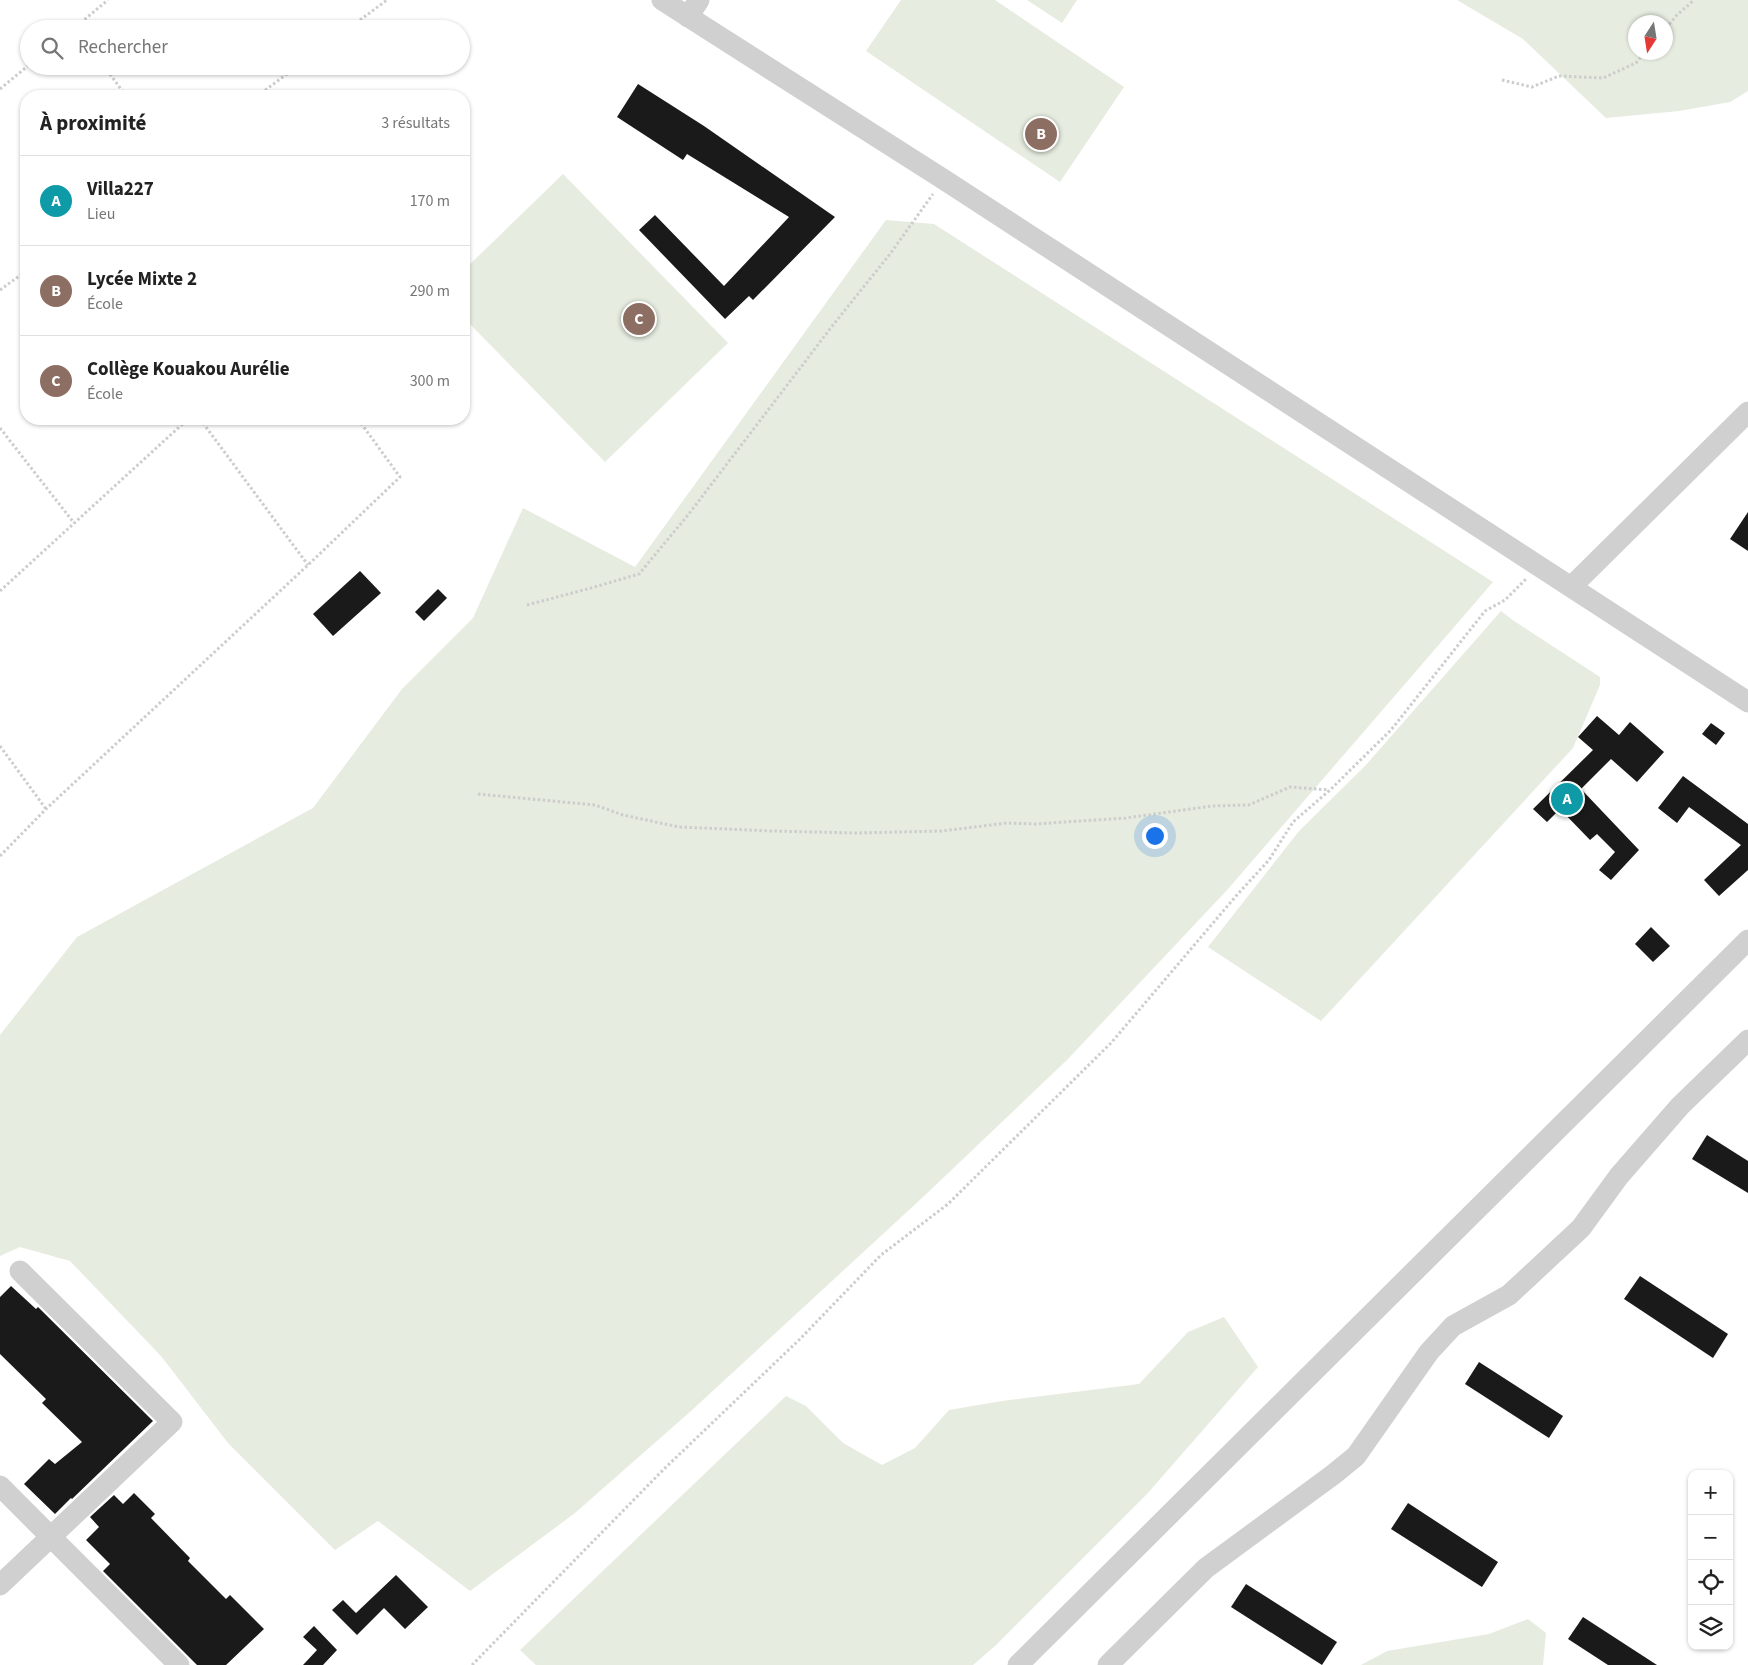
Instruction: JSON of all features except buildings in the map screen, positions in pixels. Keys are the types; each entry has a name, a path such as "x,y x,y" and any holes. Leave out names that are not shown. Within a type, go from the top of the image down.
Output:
{"street":[{"path":"662,0 693,8 943,179 1540,565 1748,702"},
{"path":"1572,586 1748,412"},
{"path":"1018,1665 1748,940"},
{"path":"1108,1665 1219,1557 1356,1456 1428,1352 1453,1326 1509,1295 1581,1228 1619,1176 1680,1106 1748,1040"},
{"path":"0,1585 172,1422 20,1271"},
{"path":"0,1486 179,1665"}],"path":[{"path":"84,20 108,0"},
{"path":"360,20 387,0"},
{"path":"1673,20 1694,0"},
{"path":"1502,80 1532,87 1560,76 1602,78 1636,63 1638,60"},
{"path":"0,88 20,72"},
{"path":"111,75 122,90"},
{"path":"265,90 286,75"},
{"path":"527,604 639,574 688,515 833,325 890,254 943,179"},
{"path":"0,290 20,275"},
{"path":"0,591 181,425"},
{"path":"204,425 308,565"},
{"path":"0,856 46,809 400,477 362,425"},
{"path":"0,428 74,523"},
{"path":"472,1665 664,1469 800,1339 880,1255 948,1204 1111,1043 1269,860 1294,822 1330,790 1391,730 1485,611 1505,600 1540,565"},
{"path":"0,746 46,809"},
{"path":"478,794 596,805 623,815 679,827 772,832 857,833 942,831 1006,824 1126,818 1212,806 1249,805 1290,787 1330,790"}],"shaded area":[{"path":"901,0 995,0 1124,87 1060,182 866,51"},
{"path":"1027,0 1077,0 1062,23"},
{"path":"1457,0 1748,0 1748,91 1730,102 1679,111 1606,118 1523,39"},
{"path":"563,174 728,343 605,462 470,324 470,264"},
{"path":"886,220 934,224 1493,582 1228,889 1067,1060 922,1198 691,1411 575,1513 470,1591 378,1521 335,1550 228,1443 161,1356 70,1261 20,1247 0,1256 0,1035 77,937 313,808 402,689 473,618 523,508 635,567"},
{"path":"1501,611 1600,677 1600,685 1573,748 1321,1021 1208,947 1299,831 1365,766"},
{"path":"1224,1317 1258,1367 1147,1494 995,1646 973,1665 536,1665 520,1650 786,1396 806,1406 843,1443 882,1465 915,1448 949,1410 1002,1401 1139,1384 1188,1332"},
{"path":"1528,1619 1546,1633 1543,1665 1361,1665 1387,1651 1489,1634"}],"place":[{"name":"Lycée Mixte 2","path":"1041,134"},
{"name":"Collège Kouakou Aurélie","path":"639,319"},
{"name":"Villa227","path":"1567,799"}]}
